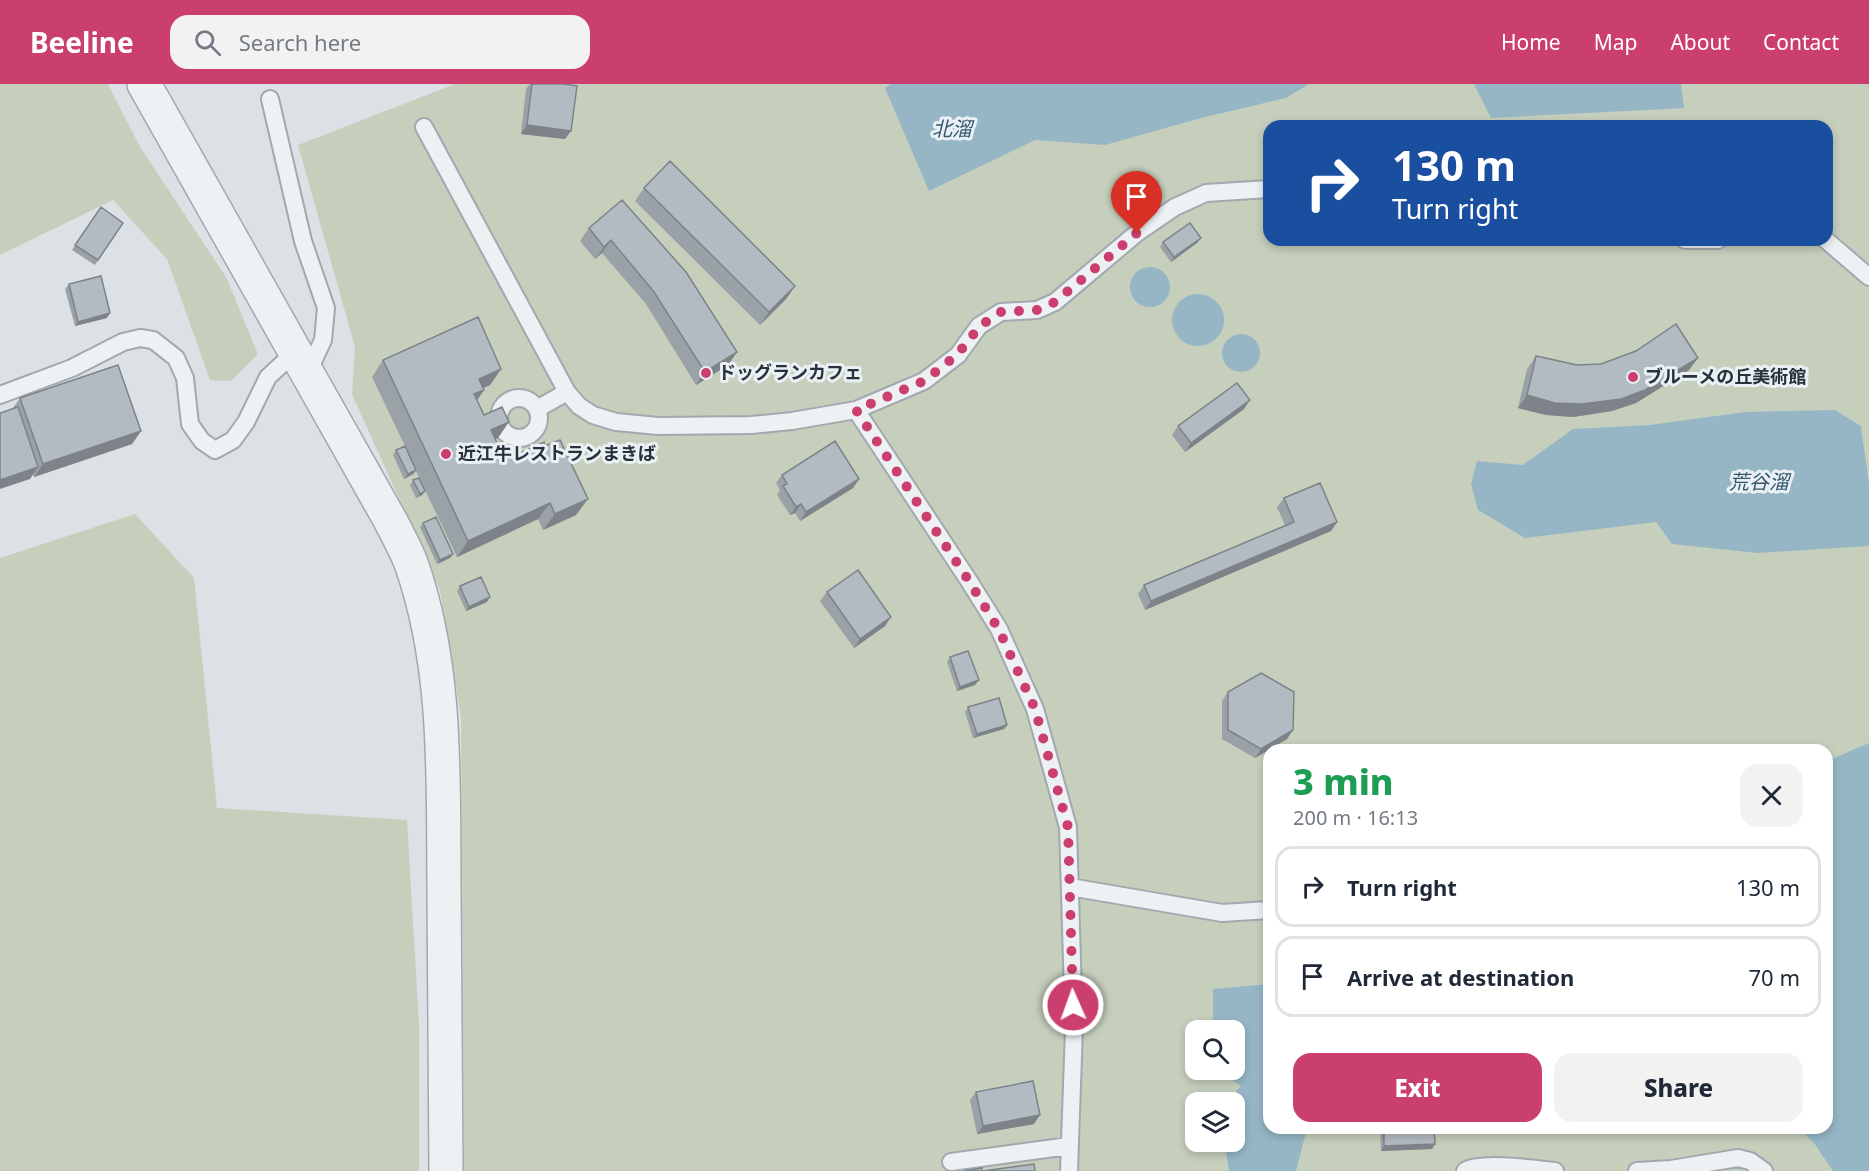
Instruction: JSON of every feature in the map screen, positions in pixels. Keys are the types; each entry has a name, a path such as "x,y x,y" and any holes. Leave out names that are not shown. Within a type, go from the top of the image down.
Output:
{"street":[{"path":"144,84 389,518 410,561 423,603 433,648 440,697 443,768 446,1171"}],"lane":[{"path":"0,395 72,368 123,342 140,338 153,340 176,358 185,378 190,424 202,441 215,450 233,440 246,422 268,377 301,363 323,340 326,308 303,240 270,99"},
{"path":"424,127 567,392 579,406 593,415 616,422 658,426 751,425 792,421 856,410 924,381 957,355 980,326 1001,312 1037,310 1055,302 1137,233 1175,207 1206,193 1263,189"},
{"path":"1833,246 1869,277"},
{"path":"537,409 567,392"},
{"path":"856,410 999,630 1035,709 1068,827 1074,1028 1069,1171"},
{"path":"1070,887 1222,913 1263,910"},
{"path":"951,1162 1069,1146"},
{"path":"1637,1171 1671,1169 1738,1158 1750,1161 1764,1171"},
{"path":"1465,1171 1469,1168 1496,1166 1556,1171"}],"green space":[{"path":"0,84 108,84 140,147 226,277 258,354 231,381 210,380 167,259 113,200 0,255"},
{"path":"455,84 1869,84 1869,1171 464,1171 461,717 440,590 352,394 355,347 298,145"},
{"path":"135,514 194,578 217,808 407,820 419,1025 419,1171 0,1171 0,558"}],"water":[{"name":"北溜","path":"891,84 1309,84 1286,98 1201,118 1105,145 1035,140 929,191 885,88"},
{"path":"1474,84 1681,84 1684,108 1491,118"},
{"path":"1150,267 1164,273 1170,287 1164,301 1150,307 1136,301 1130,287 1136,273"},
{"path":"1193,294 1203,294 1212,298 1220,306 1224,320 1220,334 1212,342 1203,346 1193,346 1184,342 1176,334 1172,325 1172,315 1176,306 1184,298"},
{"path":"1241,334 1255,339 1260,353 1255,367 1241,372 1227,367 1222,353 1227,339"},
{"name":"荒谷溜","path":"1835,410 1861,426 1869,484 1869,546 1758,553 1672,544 1656,522 1525,538 1478,510 1471,484 1477,461 1523,465 1573,429 1650,425 1745,412"},
{"path":"1869,743 1869,1171 1833,1171 1805,1134 1833,1134 1833,758"},
{"path":"1263,985 1263,1134 1305,1134 1296,1171 1229,1171 1226,1152 1245,1152 1245,1092 1236,1092 1241,1086 1232,1080 1245,1080 1245,1020 1213,1020 1213,989"}],"building":[{"path":"532,84 577,86 571,131 527,125"},
{"path":"670,161 795,286 769,312 644,188"},
{"path":"622,200 686,272 737,352 705,372 654,292 611,240 604,247 589,228"},
{"path":"101,207 123,223 98,260 75,245"},
{"path":"1190,223 1201,238 1174,257 1163,242"},
{"path":"101,276 110,313 78,322 69,284"},
{"path":"478,317 501,369 479,379 484,390 474,394 484,415 502,407 509,422 491,430 505,460 544,442 545,446 560,440 588,499 555,514 550,503 468,541 383,360"},
{"name":"ブルーメの丘美術館","path":"1676,324 1698,358 1645,390 1621,399 1582,404 1555,403 1527,395 1536,356 1577,365 1601,364 1636,351"},
{"path":"118,365 141,431 43,464 20,398"},
{"path":"1237,383 1250,400 1191,443 1178,426"},
{"path":"18,407 38,467 0,480 0,413"},
{"path":"835,441 859,479 806,512 801,504 796,507 783,486 787,484 782,475"},
{"path":"405,446 416,470 408,474 396,450"},
{"path":"419,478 425,491 420,494 413,480"},
{"path":"1320,483 1337,522 1151,601 1144,585 1294,522 1284,498"},
{"path":"436,517 453,554 440,560 423,523"},
{"path":"858,570 891,617 860,639 827,592"},
{"path":"481,577 490,597 469,607 460,586"},
{"path":"968,651 979,680 960,687 950,657"},
{"path":"1261,673 1294,692 1293,730 1269,744 1263,744 1261,749 1228,730 1228,692"},
{"path":"999,698 1007,725 977,734 968,707"},
{"path":"1033,1081 1040,1115 983,1126 976,1092"},
{"path":"1384,1134 1434,1134 1435,1144 1384,1146"},
{"path":"1034,1164 1035,1171 983,1171"},
{"path":"982,1168 982,1171 964,1171"}],"place":[{"name":"ドッグランカフェ","path":"706,373"},
{"name":"ブルーメの丘美術館","path":"1633,377"},
{"name":"近江牛レストランまきば","path":"446,454"}],"route":[{"path":"1073,1005 1068,827 1035,709 999,630 856,410 924,381 957,355 980,326 1001,312 1037,310 1055,302 1137,233"}]}
